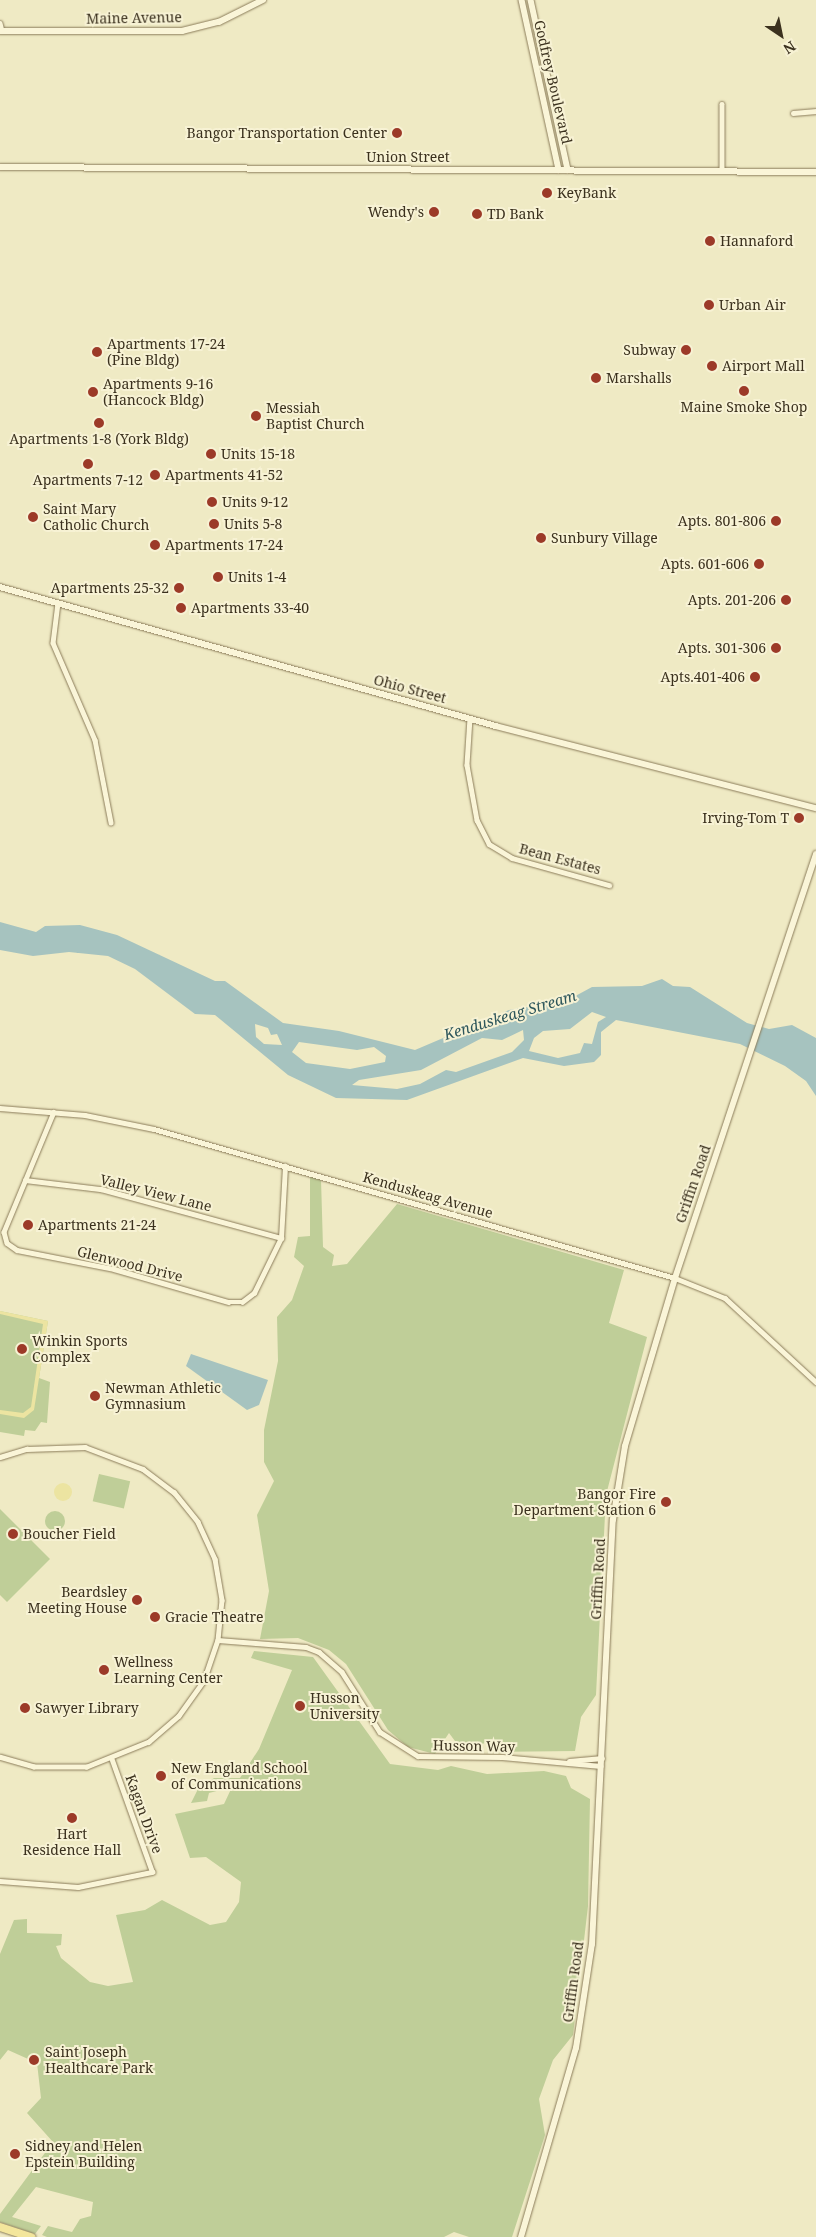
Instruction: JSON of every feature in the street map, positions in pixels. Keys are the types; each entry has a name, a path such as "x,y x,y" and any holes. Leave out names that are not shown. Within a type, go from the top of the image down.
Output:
{"main road":[{"name":"Union Street","path":"0,167 816,172"},
{"name":"Griffin Road","path":"521,2237 584,2003 592,1944 613,1520 625,1446 675,1278 816,854"},
{"path":"1,2229 31,2237"}],"street":[{"name":"Maine Avenue","path":"1,31 182,31 219,22 263,0"},
{"name":"Godfrey Boulevard","path":"522,0 559,170"},
{"name":"Godfrey Boulevard","path":"531,0 568,170"},
{"path":"0,23 1,31"},
{"path":"722,104 722,170"},
{"path":"793,113 816,112"},
{"name":"Ohio Street","path":"0,587 470,718 816,808"},
{"path":"58,603 53,643 95,740 111,822"},
{"name":"Bean Estates","path":"470,718 467,765 477,820 490,844 512,858 609,885"},
{"name":"Kenduskeag Avenue","path":"0,1108 54,1112 142,1126 675,1278 725,1298 816,1382"},
{"name":"Glenwood Drive","path":"54,1112 4,1232 7,1243 17,1250 114,1269 228,1302 242,1302 254,1293 280,1238 285,1166"},
{"name":"Valley View Lane","path":"25,1180 101,1189 280,1238"},
{"path":"0,1458 37,1448 84,1448 126,1460 159,1479 198,1522 214,1559 222,1600 218,1640 204,1681 180,1716 149,1742 112,1760 60,1769 0,1757"},
{"name":"Husson Way","path":"218,1640 306,1647 319,1652 342,1672 380,1732 418,1756 569,1761 601,1766"},
{"name":"Husson Way","path":"569,1761 602,1758"},
{"name":"Kagan Drive","path":"0,1881 78,1887 152,1872 112,1760"}],"green space":[{"path":"310,1176 321,1179 323,1247 334,1255 332,1266 347,1264 397,1204 624,1270 609,1323 647,1337 606,1495 596,1695 581,1717 575,1751 497,1752 493,1743 458,1745 449,1733 435,1754 408,1747 388,1730 346,1664 329,1650 298,1638 260,1639 269,1591 257,1515 274,1481 264,1462 264,1430 278,1361 277,1317 292,1300 304,1266 294,1257 298,1237 310,1236"},
{"name":"Winkin Sports Complex","path":"0,1311 48,1321 39,1378 50,1382 47,1423 41,1422 35,1431 25,1430 24,1436 0,1432"},
{"path":"99,1474 130,1481 124,1508 93,1501"},
{"name":"Boucher Field","path":"0,1509 50,1559 7,1602 0,1595"},
{"path":"55,1511 62,1514 65,1521 62,1528 55,1531 48,1528 45,1521 48,1514"},
{"path":"254,1651 313,1657 390,1764 438,1770 451,1766 487,1774 544,1771 566,1776 571,1788 590,1799 588,1906 573,2035 553,2060 539,2099 545,2135 512,2237 469,2237 454,2232 444,2237 47,2237 42,2235 48,2226 72,2232 80,2219 91,2216 93,2202 36,2187 12,2217 41,2226 35,2234 0,2222 0,2214 53,2142 27,2113 41,2098 37,2063 8,2050 0,2060 0,1954 14,1920 27,1919 27,1933 62,1934 61,1945 56,1946 61,1958 90,1982 108,1986 133,1982 116,1915 145,1910 162,1900 210,1925 226,1922 239,1902 241,1882 206,1857 190,1858 175,1814 224,1804 232,1787 209,1793 207,1801 191,1803 198,1789 214,1778 240,1778 259,1749 292,1670 251,1658"}],"sand":[{"path":"0,1311 48,1321 34,1410 24,1418 0,1414 0,1410 23,1413 31,1407 43,1324 0,1314"},
{"path":"59,1483 67,1483 72,1488 70,1499 59,1501 54,1496 54,1488"}],"water":[{"name":"Kenduskeag Stream","path":"0,922 36,932 45,926 80,925 117,935 215,981 225,981 283,1023 339,1031 415,1050 509,1010 568,1000 592,987 642,986 662,979 673,986 690,987 747,1023 769,1029 792,1025 816,1038 816,1096 806,1081 785,1066 740,1044 616,1020 601,1032 601,1055 594,1062 564,1066 523,1058 407,1100 336,1098 288,1075 215,1015 195,1014 135,969 108,956 69,952 33,956 0,950","holes":["592,1012 606,1017 598,1022 592,1044 584,1043 580,1053 558,1058 529,1051 534,1038 543,1031 570,1029","255,1024 268,1028 271,1035 277,1034 282,1045 264,1044 256,1037","523,1030 524,1040 512,1052 456,1072 446,1070 420,1084 397,1089 352,1085 359,1080 421,1070 482,1038 502,1040","299,1042 357,1050 374,1047 386,1056 385,1062 350,1069 306,1063 292,1052"]},
{"path":"191,1354 268,1380 259,1405 247,1410 186,1366"}],"place":[{"name":"Bangor Transportation Center","path":"397,133"},
{"name":"KeyBank","path":"547,193"},
{"name":"Wendy's","path":"434,212"},
{"name":"TD Bank","path":"477,214"},
{"name":"Hannaford","path":"710,241"},
{"name":"Urban Air","path":"709,305"},
{"name":"Subway","path":"686,350"},
{"name":"Apartments 17-24 (Pine Bldg)","path":"97,352"},
{"name":"Airport Mall","path":"712,366"},
{"name":"Marshalls","path":"596,378"},
{"name":"Maine Smoke Shop","path":"744,391"},
{"name":"Apartments 9-16 (Hancock Bldg)","path":"93,392"},
{"name":"Messiah Baptist Church","path":"256,416"},
{"name":"Apartments 1-8 (York Bldg)","path":"99,423"},
{"name":"Units 15-18","path":"211,454"},
{"name":"Apartments 7-12","path":"88,464"},
{"name":"Apartments 41-52","path":"155,475"},
{"name":"Units 9-12","path":"212,502"},
{"name":"Saint Mary Catholic Church","path":"33,517"},
{"name":"Apts. 801-806","path":"776,521"},
{"name":"Units 5-8","path":"214,524"},
{"name":"Sunbury Village","path":"541,538"},
{"name":"Apartments 17-24","path":"155,545"},
{"name":"Apts. 601-606","path":"759,564"},
{"name":"Units 1-4","path":"218,577"},
{"name":"Apartments 25-32","path":"179,588"},
{"name":"Apts. 201-206","path":"786,600"},
{"name":"Apartments 33-40","path":"181,608"},
{"name":"Apts. 301-306","path":"776,648"},
{"name":"Apts.401-406","path":"755,677"},
{"name":"Irving-Tom T","path":"799,818"},
{"name":"Apartments 21-24","path":"28,1225"},
{"name":"Winkin Sports Complex","path":"22,1349"},
{"name":"Newman Athletic Gymnasium","path":"95,1396"},
{"name":"Bangor Fire Department Station 6","path":"666,1502"},
{"name":"Boucher Field","path":"13,1534"},
{"name":"Beardsley Meeting House","path":"137,1600"},
{"name":"Gracie Theatre","path":"155,1617"},
{"name":"Wellness Learning Center","path":"104,1670"},
{"name":"Husson University","path":"300,1706"},
{"name":"Sawyer Library","path":"25,1708"},
{"name":"New England School of Communications","path":"161,1776"},
{"name":"Hart Residence Hall","path":"72,1818"},
{"name":"Saint Joseph Healthcare Park","path":"34,2060"},
{"name":"Sidney and Helen Epstein Building","path":"15,2154"}]}
